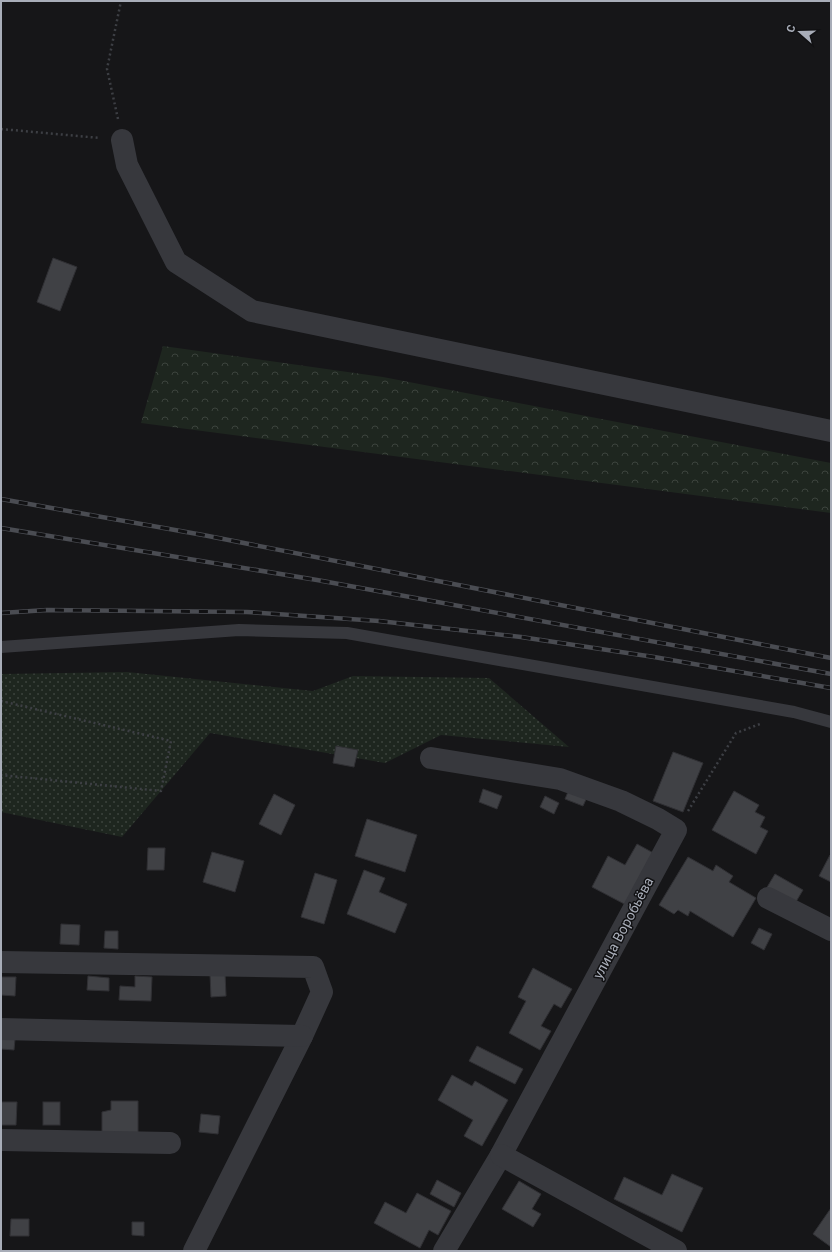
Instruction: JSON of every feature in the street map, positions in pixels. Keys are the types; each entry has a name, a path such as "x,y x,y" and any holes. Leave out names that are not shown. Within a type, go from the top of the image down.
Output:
{"street":[{"path":"122,140 127,165 176,262 252,311 831,431"},
{"path":"431,758 560,779 621,802 658,819 676,830"},
{"name":"улица Воробьёва","path":"444,1251 501,1154 676,830"},
{"path":"768,898 831,930"},
{"path":"1,962 313,967 322,992 302,1036 194,1251"},
{"path":"1,1029 302,1036"},
{"path":"1,1140 170,1143"},
{"path":"501,1154 676,1251"}],"lane":[{"path":"1,647 239,630 348,633 794,712 831,722"}],"path":[{"path":"1,129 122,140 107,69 121,1"},
{"path":"1,701 171,741 161,791 1,775"},
{"path":"676,830 736,733 794,712"}],"green space":[{"path":"163,346 383,377 831,463 831,513 141,423"},
{"path":"127,672 313,691 353,676 489,678 569,747 441,735 385,763 210,733 122,837 1,812 1,674"}],"building":[{"path":"53,258 77,267 60,311 37,302"},
{"path":"336,746 358,750 354,767 333,763"},
{"path":"673,752 703,763 683,812 653,801"},
{"path":"570,787 588,795 583,806 565,799"},
{"path":"483,789 502,796 497,809 479,802"},
{"path":"734,791 759,805 755,812 765,817 760,827 768,831 756,854 712,830"},
{"path":"274,794 295,805 281,835 259,824"},
{"path":"545,796 559,803 554,814 540,807"},
{"path":"367,819 417,835 405,872 355,856"},
{"path":"637,844 657,855 630,907 592,887 608,856 625,865"},
{"path":"148,848 165,848 164,870 147,870"},
{"path":"212,852 244,861 235,892 203,882"},
{"path":"830,855 831,856 831,882 819,876"},
{"path":"688,857 713,871 716,865 733,876 729,882 756,898 733,937 690,911 688,916 678,910 674,914 659,905"},
{"path":"364,870 385,878 379,892 407,904 395,933 347,914"},
{"path":"315,873 337,880 324,924 301,917"},
{"path":"775,874 803,890 794,905 766,889"},
{"path":"61,924 80,925 79,945 60,944"},
{"path":"759,928 772,934 764,950 751,943"},
{"path":"105,931 118,931 118,949 104,948"},
{"path":"533,968 572,989 561,1008 554,1004 541,1026 551,1031 540,1050 509,1033 526,1001 518,997"},
{"path":"225,973 226,996 211,997 210,974"},
{"path":"88,976 109,978 109,991 87,990"},
{"path":"135,976 152,977 151,1001 119,1000 120,986 135,987"},
{"path":"1,977 16,977 15,996 1,995"},
{"path":"1,1038 15,1039 14,1050 1,1049"},
{"path":"477,1046 523,1069 515,1084 469,1061"},
{"path":"452,1075 472,1086 475,1081 508,1100 482,1146 464,1136 473,1120 438,1100"},
{"path":"111,1101 138,1101 138,1133 102,1134 102,1112 111,1110"},
{"path":"1,1102 17,1102 16,1125 1,1125"},
{"path":"43,1102 60,1102 60,1125 43,1125"},
{"path":"201,1114 220,1116 218,1134 199,1132"},
{"path":"672,1174 703,1188 682,1232 614,1199 624,1177 662,1195"},
{"path":"437,1180 461,1193 454,1207 430,1194"},
{"path":"519,1181 541,1194 532,1209 541,1214 533,1227 502,1209"},
{"path":"417,1193 451,1211 438,1235 429,1230 420,1248 374,1223 385,1202 406,1213"},
{"path":"831,1208 831,1247 813,1234"},
{"path":"11,1219 29,1219 29,1236 10,1236"},
{"path":"132,1222 144,1222 144,1236 132,1235"}],"railway":[{"path":"1,499 203,535 831,658"},
{"path":"1,528 317,580 831,674"},
{"path":"1,613 47,610 247,612 379,621 521,637 654,657 831,688"}]}
